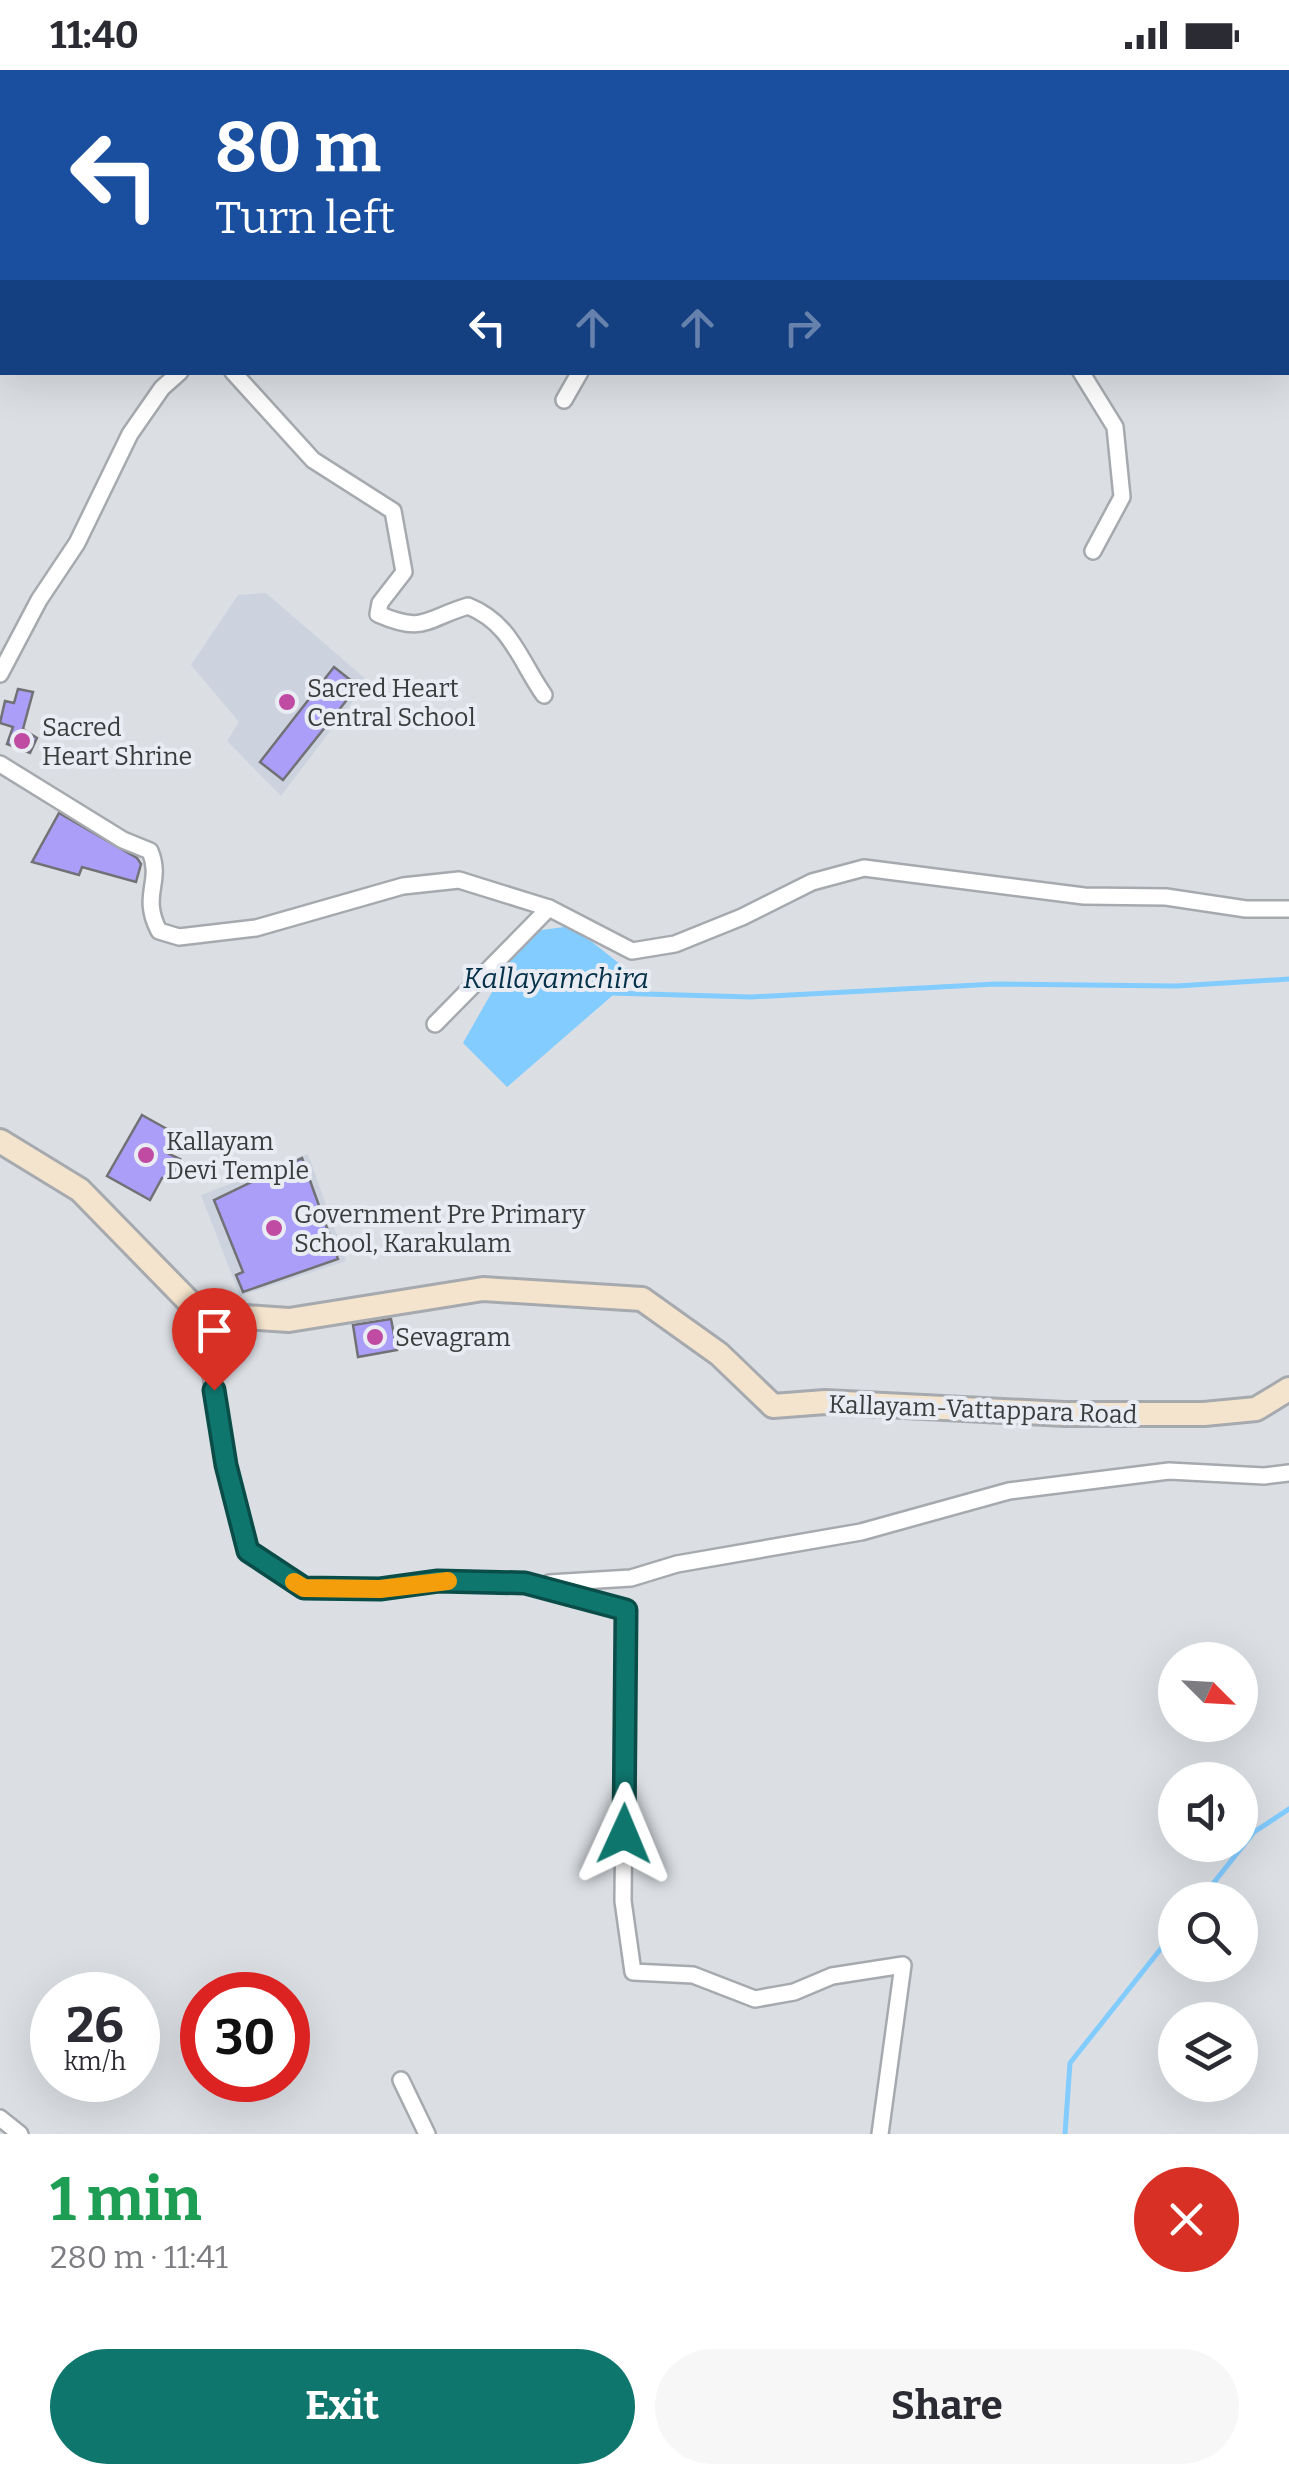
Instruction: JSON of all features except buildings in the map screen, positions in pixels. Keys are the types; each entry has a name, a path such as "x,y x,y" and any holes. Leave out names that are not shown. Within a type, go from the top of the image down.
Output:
{"street":[{"path":"0,674 39,600 76,543 130,434 162,388 177,375"},
{"path":"236,375 314,460 393,511 404,572 380,602 378,614 401,624 420,626 468,606 486,613 516,642 544,695"},
{"path":"564,400 578,375"},
{"path":"1083,375 1115,427 1122,497 1093,551"},
{"path":"0,764 122,840 150,851 156,865 148,901 152,919 159,931 179,937 256,928 404,886 458,880 548,908 632,952 675,944 742,917 812,882 864,868 1084,896 1166,897 1246,909 1289,909"},
{"path":"436,1024 548,908"},
{"path":"0,1140 80,1190 201,1314 226,1465 248,1551 304,1588 380,1589 438,1581 525,1583 630,1578 677,1564 861,1532 1008,1491 1169,1471 1264,1476 1289,1473"},
{"name":"Kallayam-Vattappara Road","path":"201,1314 288,1320 483,1288 642,1299 720,1354 772,1406 825,1402 1065,1414 1204,1414 1256,1409 1289,1389"},
{"path":"525,1583 626,1610 623,1901 633,1972 693,1974 755,1999 794,1992 832,1976 903,1965 880,2134"},
{"path":"401,2080 427,2134"},
{"path":"0,2118 20,2134"}],"shaded area":[{"name":"Sacred Heart Central School","path":"266,593 368,681 281,796 227,741 239,722 191,665 238,595"},
{"name":"Government Pre Primary School, Karakulam","path":"308,1154 346,1261 240,1296 201,1195"}],"water":[{"name":"Kallayamchira","path":"572,926 635,976 507,1087 463,1043 526,932"}],"waterway":[{"path":"609,993 751,997 996,984 1177,986 1289,979"},
{"path":"1214,1882 1254,1832 1289,1809"},
{"path":"1065,2134 1070,2063 1158,1952"}],"slow traffic":[{"path":"294,1582 304,1588 380,1589 448,1581"}],"place":[{"name":"Sacred Heart Central School","path":"287,702"},
{"name":"Sacred Heart Shrine","path":"22,741"},
{"name":"Kallayam Devi Temple","path":"146,1155"},
{"name":"Government Pre Primary School, Karakulam","path":"274,1228"},
{"name":"Sevagram","path":"375,1337"}],"route":[{"path":"214,1390 226,1465 248,1551 304,1588 380,1589 438,1581 525,1583 626,1610 624,1834"}]}
